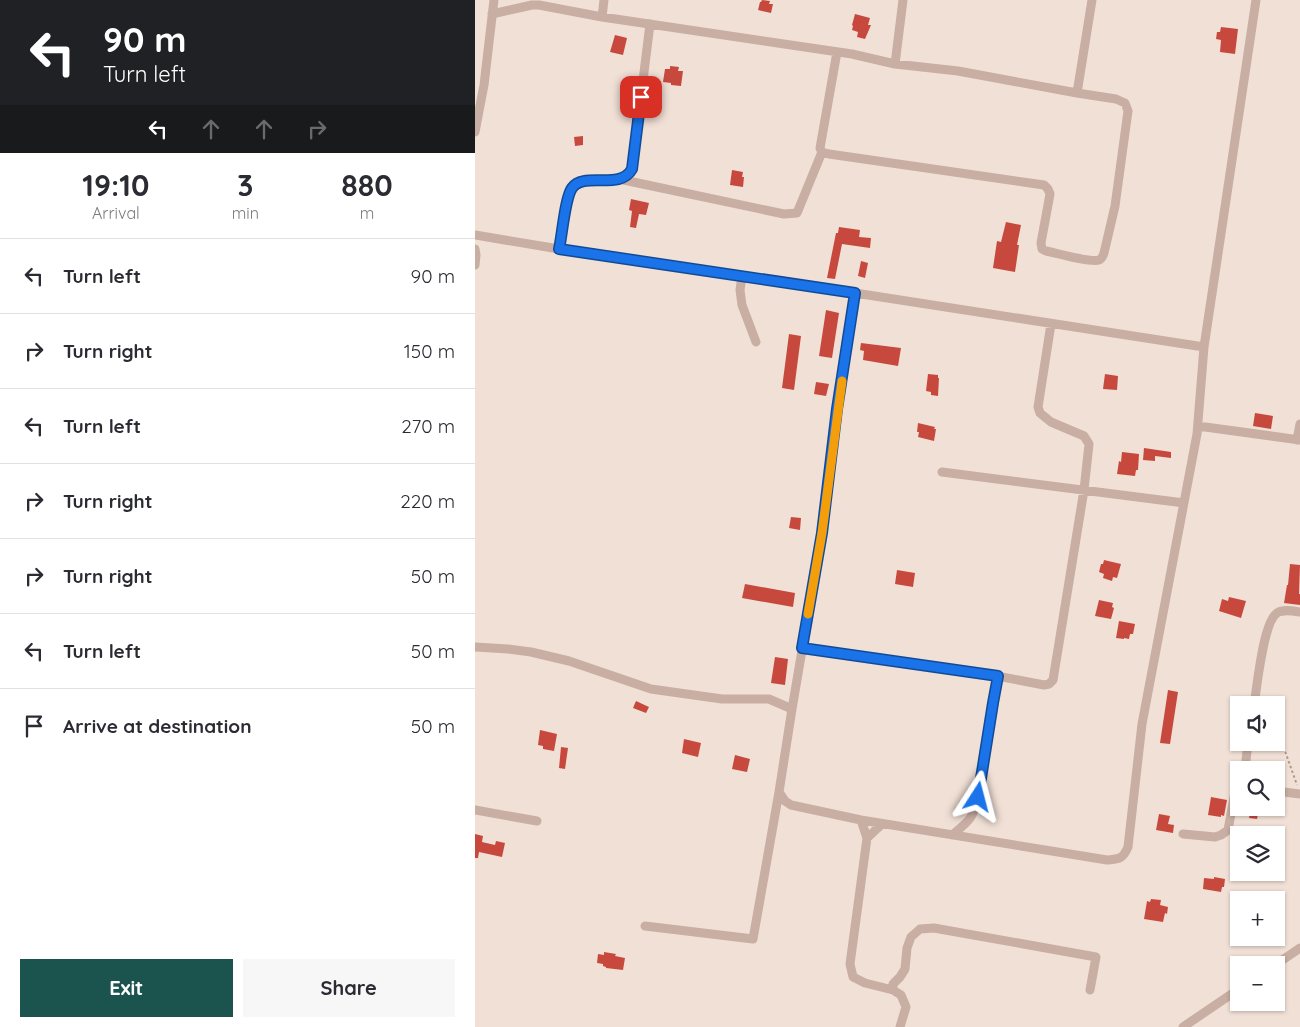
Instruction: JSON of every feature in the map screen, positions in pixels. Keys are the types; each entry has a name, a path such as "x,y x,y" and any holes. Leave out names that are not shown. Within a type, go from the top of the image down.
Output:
{"street":[{"path":"475,132 484,85 494,0"},
{"path":"602,17 604,0"},
{"path":"895,64 903,0"},
{"path":"1077,93 1092,0"},
{"path":"779,792 785,801 791,805 861,820 1107,860 1119,859 1125,855 1128,847 1142,724 1198,426 1204,347 1257,0"},
{"path":"492,14 539,4 602,17 837,52 895,64 958,71 1117,99 1125,103 1128,111 1115,206 1105,253 1099,260 1083,259 1046,251 1042,248 1041,244 1050,194 1043,185 822,152"},
{"path":"619,179 627,176 632,169 650,24"},
{"path":"559,249 568,195 573,186 583,181 619,179 784,214 797,213 822,152 820,148 837,52"},
{"path":"475,235 1204,347"},
{"path":"475,249 475,265"},
{"path":"742,276 740,290 742,305 756,342"},
{"path":"645,926 753,939 822,533 837,409 855,293"},
{"path":"802,648 998,676 1044,685 1049,684 1053,680 1084,490 1089,444 1084,436 1051,422 1040,413 1038,407 1051,324"},
{"path":"1198,426 1299,440 1300,424"},
{"path":"942,472 1184,503"},
{"path":"1255,696 1264,643 1273,617 1278,612 1288,610 1300,612"},
{"path":"475,647 531,652 569,661 651,688 722,699 769,700 792,709"},
{"path":"952,835 970,820 974,812 998,676"},
{"path":"1285,791 1299,790"},
{"path":"475,810 537,822"},
{"path":"1183,834 1215,837 1221,835 1228,830 1231,816"},
{"path":"861,820 867,838 850,964 851,971 853,977 865,983 893,990 901,995 906,1007 900,1027"},
{"path":"867,838 883,824"},
{"path":"893,990 893,984 905,969 907,948 911,937 920,929 935,928 1096,957 1090,990"},
{"path":"1285,958 1300,948"},
{"path":"1183,1027 1230,995"}],"path":[{"path":"1285,751 1299,790"}],"building":[{"path":"762,0 770,1 769,4 773,4 771,13 758,10"},
{"path":"855,14 870,18 868,25 871,25 865,39 857,37 858,32 852,30"},
{"path":"1221,27 1238,29 1235,54 1220,52 1221,40 1216,39 1217,32 1220,32"},
{"path":"615,35 627,38 623,55 610,52"},
{"path":"670,66 679,67 678,71 683,71 681,86 663,82 665,69 670,69"},
{"path":"583,136 583,145 575,146 574,137"},
{"path":"732,170 743,172 743,187 730,185"},
{"path":"631,199 649,203 646,215 639,214 636,228 630,227 632,211 629,210"},
{"path":"1006,222 1021,225 1015,272 993,268 997,241 1001,242"},
{"path":"839,227 860,230 859,237 871,238 870,248 842,244 835,279 827,278 836,233 838,233"},
{"path":"861,261 868,263 865,278 858,276"},
{"path":"826,310 839,313 832,358 819,356"},
{"path":"789,334 801,336 794,390 782,388"},
{"path":"861,343 901,348 898,366 863,360 864,351 860,350"},
{"path":"928,374 938,375 938,396 931,395 931,392 926,391"},
{"path":"1105,374 1118,376 1117,390 1103,389"},
{"path":"816,382 829,384 826,396 814,394"},
{"path":"1255,413 1273,416 1271,429 1253,426"},
{"path":"918,423 935,427 934,441 918,437"},
{"path":"1144,448 1171,452 1171,458 1155,456 1155,461 1143,460"},
{"path":"1122,452 1139,454 1138,470 1136,470 1135,476 1117,474"},
{"path":"791,517 801,518 800,530 789,528"},
{"path":"1104,560 1121,564 1117,578 1113,577 1112,581 1103,578 1104,574 1099,572"},
{"path":"1290,564 1300,565 1300,605 1284,603"},
{"path":"897,570 915,573 913,587 895,584"},
{"path":"745,584 795,593 793,607 742,598"},
{"path":"1229,597 1246,601 1241,618 1219,611 1222,599 1228,601"},
{"path":"1099,600 1113,603 1112,607 1114,608 1111,619 1095,616"},
{"path":"1119,621 1135,624 1133,634 1130,634 1129,639 1116,638"},
{"path":"775,657 788,659 785,685 771,683"},
{"path":"1168,690 1178,692 1170,744 1160,743"},
{"path":"636,701 649,707 646,713 633,708"},
{"path":"540,730 557,734 554,751 543,749 543,746 538,745"},
{"path":"684,739 701,743 698,757 682,753"},
{"path":"561,747 568,748 565,769 559,768"},
{"path":"735,755 750,759 747,772 732,769"},
{"path":"1211,797 1227,800 1224,816 1208,815"},
{"path":"1159,814 1170,816 1168,824 1174,825 1173,833 1156,830"},
{"path":"1249,816 1258,816 1257,819 1249,818"},
{"path":"475,834 483,836 482,842 495,845 496,841 505,843 502,857 479,852 478,858 475,858"},
{"path":"1214,877 1225,879 1221,892 1203,889 1204,878 1214,879"},
{"path":"1151,899 1161,900 1160,905 1168,907 1163,922 1144,919 1147,901 1150,902"},
{"path":"604,952 625,958 623,970 606,968 603,964 597,963 598,954 604,955"}],"slow traffic":[{"path":"808,614 822,533 842,381"}],"route":[{"path":"641,97 630,174 619,179 583,181 573,186 568,195 559,249 855,293 837,409 822,533 802,648 998,676 978,797"}]}
